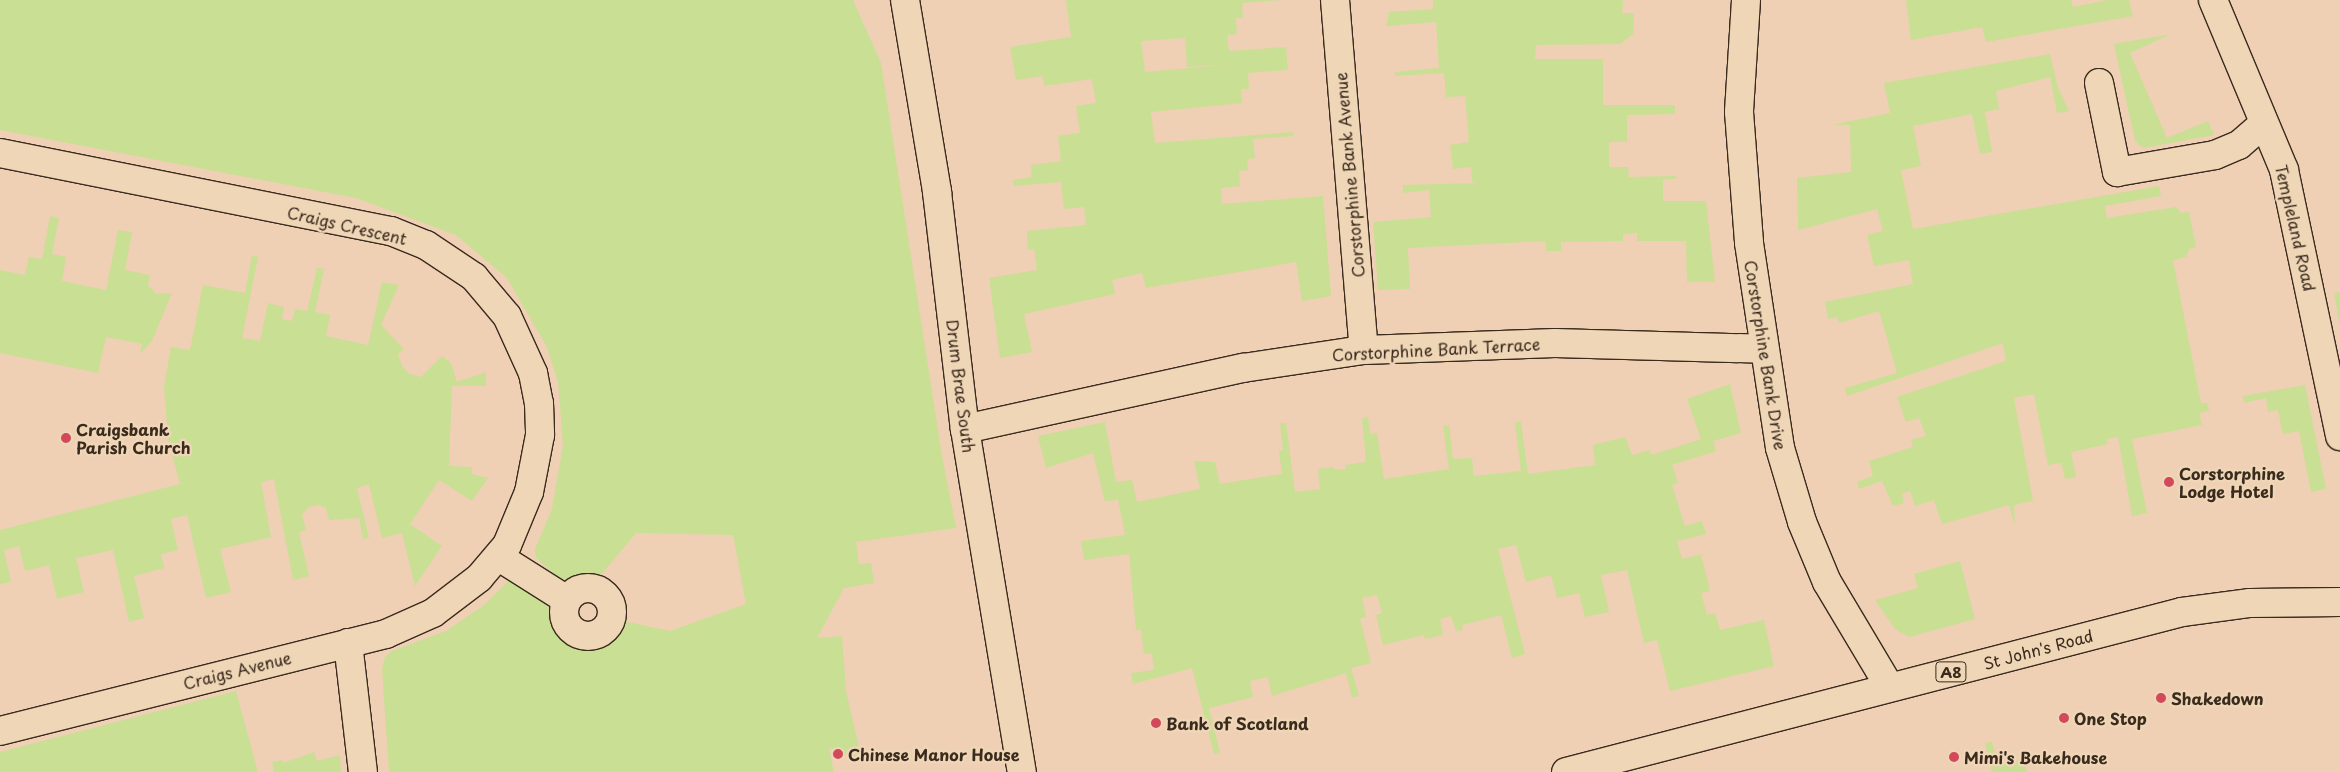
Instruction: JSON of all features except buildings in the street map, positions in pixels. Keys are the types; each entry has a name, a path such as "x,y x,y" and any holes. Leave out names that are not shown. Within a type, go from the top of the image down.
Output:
{"street":[{"name":"Drum Brae South","path":"905,0 937,192 965,429 1022,772"},
{"name":"Corstorphine Bank Avenue","path":"1334,0 1364,350"},
{"name":"Corstorphine Bank Drive","path":"1746,0 1739,112 1749,243 1780,448 1802,522 1827,582 1889,686"},
{"name":"Templeland Road","path":"2214,0 2263,124 2279,154 2288,185 2340,436"},
{"path":"2099,83 2117,172 2215,156 2239,145 2263,124"},
{"name":"Craigs Crescent","path":"0,153 391,231 426,245 468,272 494,298 518,335 533,373 539,402 540,435 535,472 524,506 499,557 456,597 433,613 386,634 348,643"},
{"name":"Corstorphine Bank Terrace","path":"965,429 1243,368 1364,350 1555,343 1764,348"},
{"path":"499,557 567,600"},
{"name":"St John's Road","path":"1566,772 1889,686 2009,659 2074,638 2182,612 2250,603 2340,602"},
{"path":"348,643 364,772"},
{"name":"Craigs Avenue","path":"0,731 348,643"}],"green space":[{"path":"0,0 853,0 881,63 942,456 956,528 856,542 859,564 871,563 874,583 844,588 817,638 842,636 846,691 862,761 829,748 834,772 389,772 382,668 385,657 392,651 446,631 484,605 512,577 547,604 555,633 570,642 595,646 613,635 619,620 670,631 746,604 733,535 636,533 600,576 585,575 561,580 536,558 535,549 552,509 563,445 558,382 547,347 507,278 456,235 356,198 0,130"},
{"path":"1066,0 1281,0 1242,3 1243,18 1236,18 1237,34 1227,35 1229,51 1286,47 1288,70 1248,73 1249,89 1241,89 1242,103 1151,112 1155,143 1293,132 1293,136 1253,139 1255,158 1247,159 1248,170 1239,171 1240,186 1221,188 1222,204 1323,196 1331,296 1302,301 1296,262 1146,288 1142,273 1112,280 1115,294 1024,314 1032,352 1000,358 989,278 1037,270 1034,249 1028,250 1027,231 1086,225 1084,207 1064,209 1061,182 1014,186 1013,180 1032,177 1031,165 1061,161 1058,136 1080,133 1076,106 1096,103 1092,79 1044,86 1043,76 1016,80 1010,47 1071,37","holes":["1185,38 1187,67 1234,64 1145,72 1141,41"]},
{"path":"1433,0 1623,0 1622,13 1634,13 1633,34 1620,44 1536,45 1535,59 1603,59 1603,105 1675,105 1675,114 1627,115 1627,142 1609,142 1609,167 1628,167 1629,177 1676,176 1676,179 1663,179 1663,201 1706,201 1715,282 1687,282 1686,241 1637,241 1637,233 1623,234 1623,241 1561,242 1561,251 1546,251 1546,241 1408,248 1410,289 1378,290 1373,222 1431,217 1429,190 1403,193 1403,185 1481,183 1472,182 1471,167 1453,169 1450,145 1469,142 1465,96 1446,97 1444,73 1395,76 1395,72 1439,68 1436,22 1386,26 1389,12 1433,9"},
{"path":"1906,0 2071,0 2073,7 2107,0 2129,0 2133,16 1986,42 1982,27 1911,40"},
{"path":"2171,34 2130,53 2167,138 2208,121 2214,135 2143,148 2135,141 2114,44"},
{"path":"2050,54 2058,88 2069,111 2057,113 2050,77 1996,91 1999,109 1985,112 1992,152 1980,154 1972,114 1913,126 1921,166 1901,170 1913,229 2159,186 2161,196 2105,206 2107,218 2176,207 2181,213 2189,212 2196,247 2189,249 2186,257 2173,260 2201,403 2207,403 2209,411 2199,413 2202,425 2132,439 2147,513 2132,516 2118,437 2107,439 2108,444 2071,452 2076,477 2065,479 2061,463 2048,465 2034,394 2014,398 2033,501 2014,505 2015,526 2009,505 1942,524 1934,500 1915,506 1910,491 1902,494 1904,503 1893,506 1882,481 1859,489 1857,482 1873,476 1869,461 1913,447 1911,440 1926,436 1919,418 1906,422 1897,397 2006,361 2003,343 1847,396 1845,388 1897,373 1879,311 1839,323 1837,317 1828,319 1825,302 1913,284 1909,260 1874,266 1867,235 1883,231 1877,209 1798,230 1797,178 1851,172 1850,125 1832,125 1890,113 1884,83"},
{"path":"50,216 59,218 52,254 66,257 62,281 106,290 118,230 132,232 125,270 150,275 148,285 156,294 172,293 152,341 140,354 142,344 106,337 98,373 0,353 0,270 25,275 29,257 42,259"},
{"path":"252,255 258,257 242,338 260,341 268,303 284,307 282,319 292,321 295,309 307,311 317,268 324,269 315,312 330,315 326,336 368,345 382,282 399,285 381,325 404,349 398,354 402,366 409,374 421,377 442,356 451,363 457,382 486,372 486,386 452,386 449,466 472,467 472,474 488,478 472,501 439,480 410,524 442,546 415,586 402,533 382,538 369,484 357,488 369,538 363,539 359,518 329,520 326,508 318,505 309,507 302,515 306,530 299,532 309,576 293,580 274,479 261,482 271,537 220,549 231,592 206,598 187,515 171,519 178,550 161,554 164,568 134,576 144,618 129,622 113,550 76,558 84,592 57,599 49,565 25,571 19,546 4,550 11,582 0,584 0,530 180,484 168,439 164,386 171,347 190,350 203,285 245,293"},
{"path":"2340,292 2340,327 2334,293"},
{"path":"1730,384 1741,433 1713,441 1716,451 1672,465 1678,483 1672,485 1685,526 1702,521 1706,534 1677,541 1682,559 1716,551 1701,555 1710,591 1701,593 1707,615 1715,613 1720,630 1764,620 1774,666 1670,691 1657,640 1644,643 1627,570 1601,575 1609,612 1585,617 1579,593 1557,598 1551,575 1526,582 1516,545 1498,549 1525,654 1512,658 1501,615 1462,625 1463,630 1456,631 1451,616 1440,619 1443,635 1425,639 1424,635 1383,645 1376,615 1382,613 1377,595 1362,598 1366,617 1360,619 1371,663 1351,668 1359,696 1352,697 1346,673 1272,696 1268,677 1250,681 1253,697 1209,708 1220,752 1214,754 1192,668 1133,684 1131,673 1154,670 1152,654 1144,654 1141,630 1136,630 1129,554 1084,560 1081,541 1125,535 1118,499 1105,502 1093,453 1046,468 1038,436 1105,422 1116,482 1132,480 1137,502 1200,489 1194,461 1215,462 1220,484 1282,474 1279,451 1283,450 1280,423 1286,423 1295,492 1320,489 1318,469 1334,467 1335,470 1346,469 1345,465 1366,462 1362,418 1368,417 1370,434 1377,433 1384,479 1449,469 1443,426 1449,425 1453,459 1472,458 1474,476 1521,471 1515,422 1521,422 1528,474 1595,465 1593,445 1625,437 1632,455 1649,450 1652,455 1701,439 1687,399"},
{"path":"2305,385 2326,489 2311,492 2299,431 2283,434 2278,410 2268,412 2266,398 2244,403 2243,396"},
{"path":"1960,561 1975,619 1909,637 1895,629 1875,600 1918,588 1914,574"},
{"path":"236,691 258,772 0,772 0,752"},
{"path":"1992,742 1998,765 2024,759 2027,772 1992,772 1985,743"},
{"path":"314,752 317,761 340,755 341,772 274,772 272,762 282,760 283,763"}],"place":[{"name":"Craigsbank Parish Church","path":"66,438"},
{"name":"Corstorphine Lodge Hotel","path":"2169,482"},
{"name":"Shakedown","path":"2161,698"},
{"name":"One Stop","path":"2064,718"},
{"name":"Bank of Scotland","path":"1156,723"},
{"name":"Chinese Manor House","path":"838,754"},
{"name":"Mimi's Bakehouse","path":"1954,757"}]}
